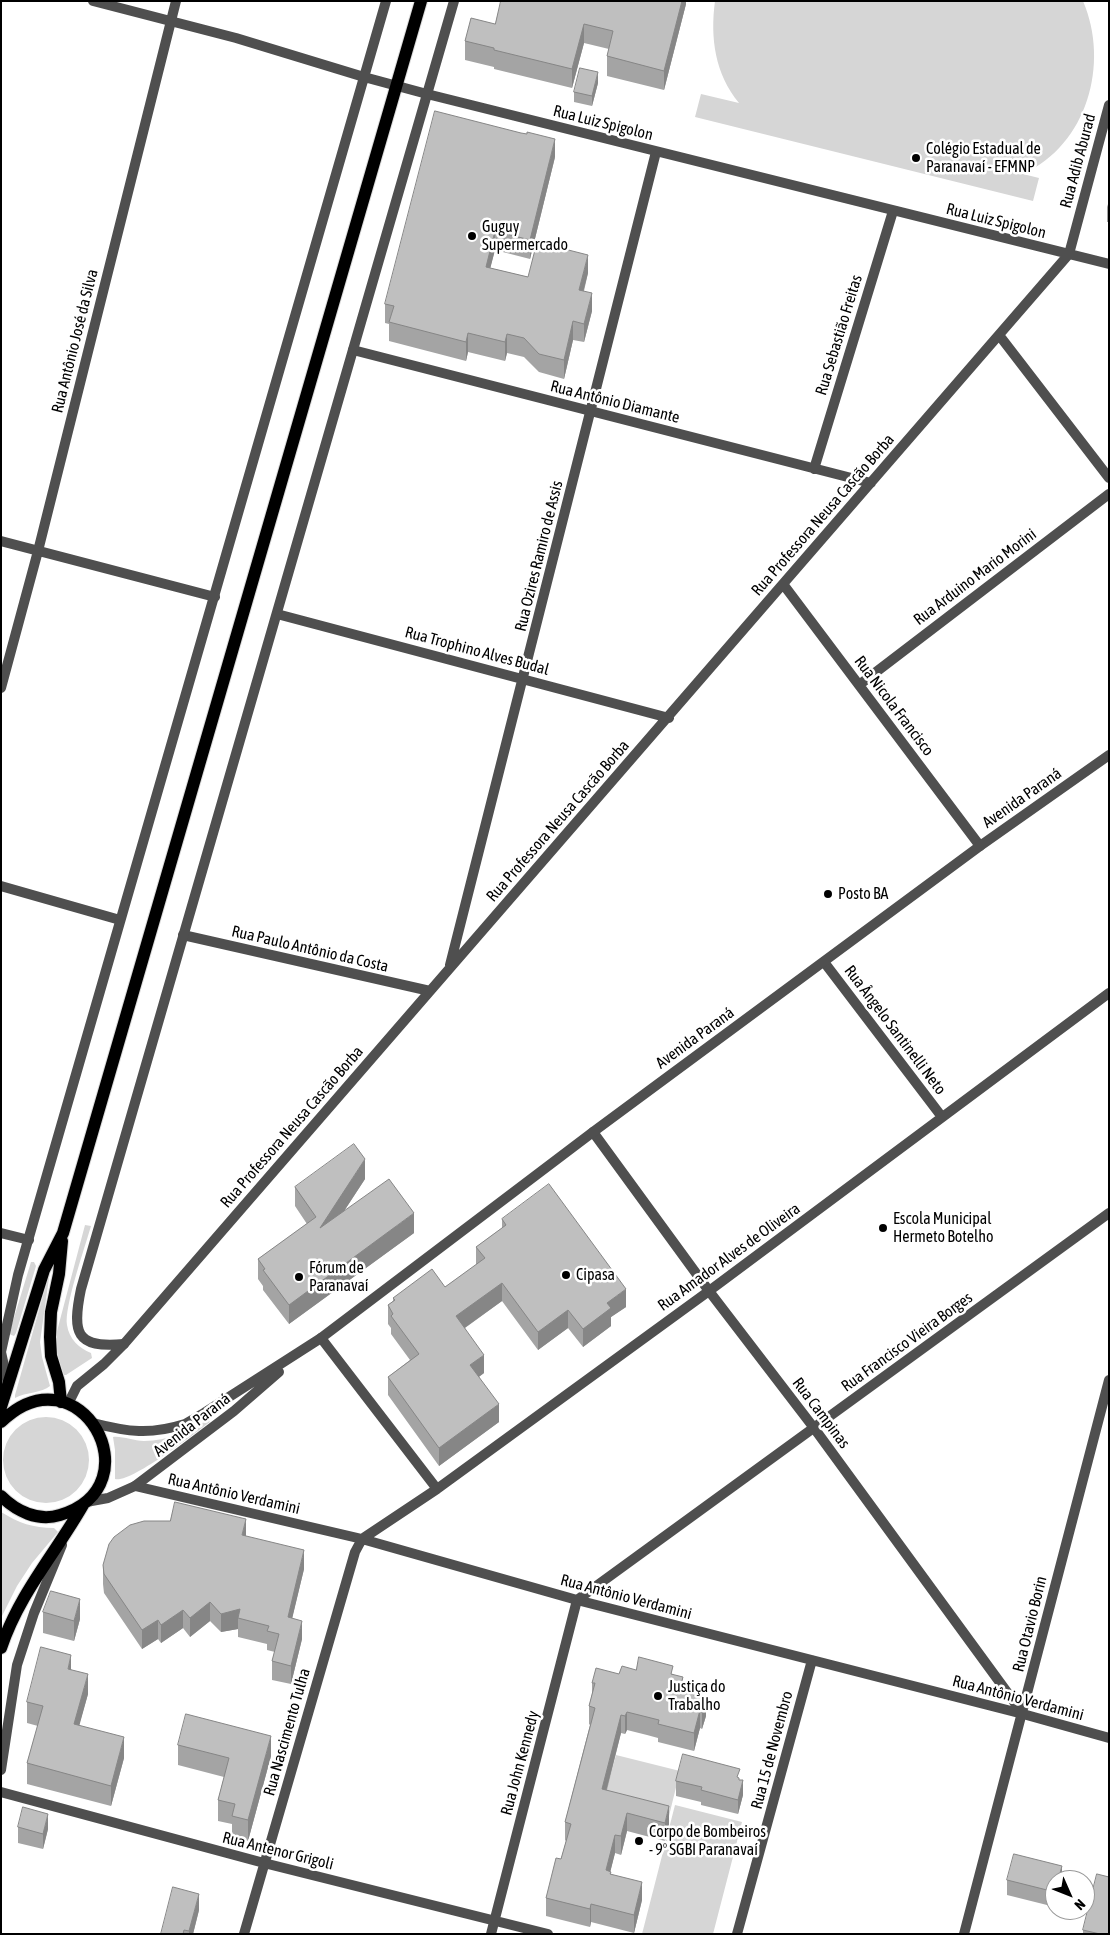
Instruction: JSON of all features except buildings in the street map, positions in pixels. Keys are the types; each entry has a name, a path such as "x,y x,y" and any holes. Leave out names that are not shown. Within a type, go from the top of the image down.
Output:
{"main road":[{"path":"64,1403 51,1356 50,1337 51,1312 59,1274 63,1233 421,1"},
{"path":"1,1407 44,1270 63,1233"},
{"path":"1,1422 12,1411 27,1404 44,1400 64,1403 81,1411 93,1422 100,1433 104,1445 104,1470 95,1492 85,1503 30,1585 16,1610 1,1648"},
{"path":"1,1496 13,1507 26,1514 41,1517 56,1517 70,1512 85,1503"}],"street":[{"name":"Rua Luiz Spigolon","path":"93,1 236,38 396,86 1109,264"},
{"name":"Rua Antônio José da Silva","path":"1,688 38,551 176,1"},
{"path":"8,1384 1,1352 18,1275 386,1"},
{"path":"124,1344 98,1346 83,1338 76,1323 76,1310 81,1288 454,1"},
{"name":"Rua Adib Aburad","path":"1069,254 1109,105"},
{"name":"Rua Ozires Ramiro de Assis","path":"450,968 656,152"},
{"name":"Rua Sebastião Freitas","path":"814,469 893,210"},
{"name":"Rua Professora Neusa Cascão Borba","path":"64,1403 76,1386 104,1364 124,1344 669,718 1069,254"},
{"path":"999,335 1109,478"},
{"name":"Rua Antônio Diamante","path":"353,350 870,483"},
{"name":"Rua Arduino Mario Morini","path":"859,685 1109,494"},
{"path":"1,542 214,597"},
{"name":"Rua Nicola Francisco","path":"783,584 980,846"},
{"name":"Rua Trophino Alves Budal","path":"277,614 669,718"},
{"name":"Avenida Paraná","path":"93,1422 129,1431 148,1432 166,1430 185,1424 304,1350 593,1132 980,846 1109,755"},
{"path":"1,886 120,920"},
{"name":"Rua Paulo Antônio da Costa","path":"183,935 430,991"},
{"name":"Rua Ângelo Santinelli Neto","path":"824,962 942,1117"},
{"name":"Rua Amador Alves de Oliveira","path":"362,1539 437,1488 709,1291 1109,993"},
{"name":"Rua Campinas","path":"593,1132 709,1291 814,1428 1022,1714"},
{"name":"Rua Francisco Vieira Borges","path":"577,1600 1109,1213"},
{"path":"1,1233 29,1240"},
{"path":"321,1338 437,1488"},
{"name":"Avenida Paraná","path":"85,1503 108,1498 135,1486 234,1411 304,1350"},
{"name":"Rua Otavio Borin","path":"964,1934 1109,1380"},
{"name":"Rua Antônio Verdamini","path":"135,1486 362,1539 577,1600 1109,1738"},
{"path":"1,1770 17,1665 34,1613 67,1532"},
{"name":"Rua Nascimento Tulha","path":"244,1934 355,1552 362,1539"},
{"name":"Rua John Kennedy","path":"491,1934 577,1600"},
{"name":"Rua 15 de Novembro","path":"737,1934 812,1660"},
{"name":"Rua Antenor Grigoli","path":"1,1792 264,1864 548,1934"}],"shaded area":[{"path":"715,1 1083,1 1091,25 1094,51 1093,76 1087,100 1077,123 1063,144 1045,161 1023,174 1039,178 1033,201 695,117 701,94 739,103 724,80 716,55 713,28"},
{"path":"85,1225 91,1226 72,1291 67,1325 72,1339 91,1353 92,1358 64,1375 57,1355 56,1335"},
{"path":"31,1262 34,1262 36,1266 14,1336 9,1334"},
{"path":"50,1271 40,1342 50,1386 43,1390 15,1398 15,1395"},
{"path":"46,1417 62,1421 76,1430 85,1444 89,1460 85,1476 76,1490 62,1499 46,1503 30,1499 16,1490 7,1476 3,1460 7,1444 16,1430 30,1421"},
{"path":"208,1420 210,1422 148,1466 134,1474 115,1479 113,1437 153,1441 170,1437"},
{"path":"1,1512 26,1524 54,1528 58,1532 32,1563 17,1586 1,1618"},
{"path":"616,1755 680,1771 669,1816 604,1799"},
{"path":"675,1805 742,1822 713,1934 642,1934"}],"place":[{"name":"Colégio Estadual de Paranavaí - EFMNP","path":"916,158"},
{"name":"Guguy Supermercado","path":"472,236"},
{"name":"Posto BA","path":"828,894"},
{"name":"Escola Municipal Hermeto Botelho","path":"883,1228"},
{"name":"Cipasa","path":"566,1275"},
{"name":"Fórum de Paranavaí","path":"299,1277"},
{"name":"Justiça do Trabalho","path":"658,1696"},
{"name":"Corpo de Bombeiros - 9º SGBI Paranavaí","path":"639,1841"}]}
